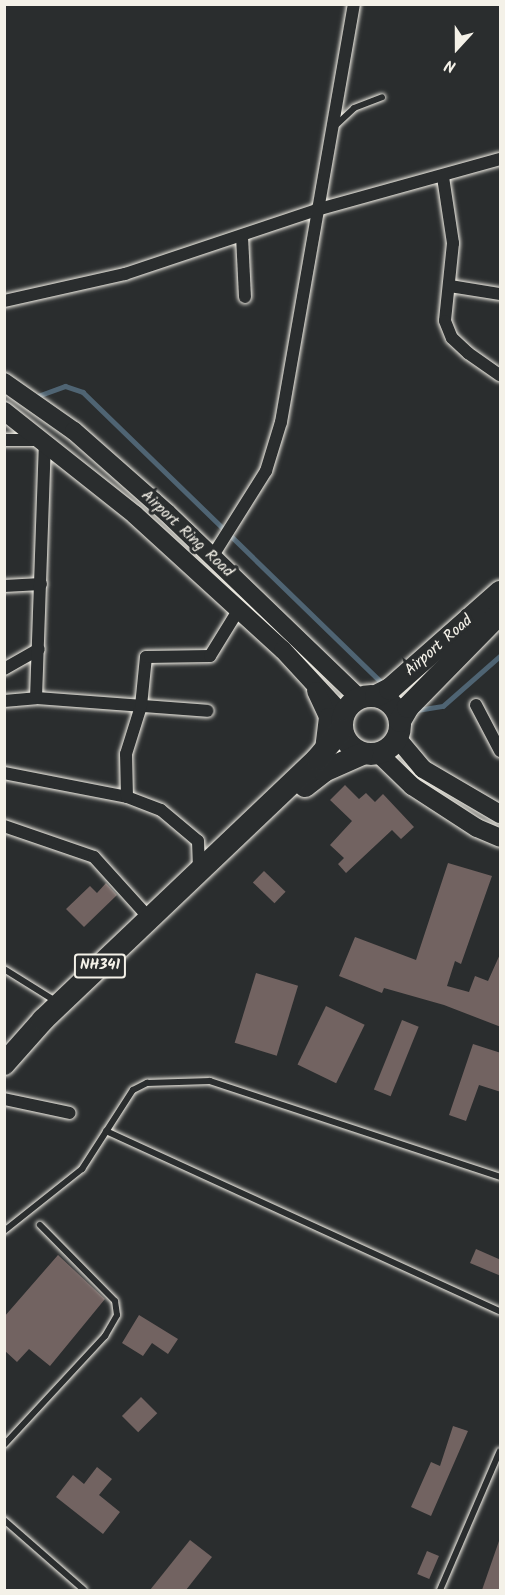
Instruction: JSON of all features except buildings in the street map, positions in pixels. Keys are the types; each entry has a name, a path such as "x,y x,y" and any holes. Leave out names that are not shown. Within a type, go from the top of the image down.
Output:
{"highway":[{"name":"Airport Road","path":"367,697 390,689 501,592"},
{"name":"Airport Road","path":"398,729 408,707 501,613"},
{"name":"NH341","path":"4,1064 59,1004 199,872 324,761 342,723 367,697"},
{"path":"367,697 392,705 398,729"},
{"path":"342,723 348,745 370,754"},
{"name":"NH341","path":"324,761 370,754 398,729"}],"main road":[{"name":"Airport Ring Road","path":"9,385 74,431 367,697"},
{"name":"Airport Ring Road","path":"4,411 135,515 239,609 302,669 342,723"},
{"path":"302,669 328,717 324,761 372,765 412,786"},
{"path":"398,729 423,769 501,814"},
{"path":"370,754 412,786 477,828 501,838"}],"street":[{"path":"212,557 236,523 266,471 281,422 316,210 354,4"},
{"path":"4,301 125,274 316,210 443,177 501,159"},
{"path":"443,177 452,222 450,286 445,321 452,338 501,375"},
{"path":"242,236 245,297"},
{"path":"450,286 501,294"},
{"path":"4,440 43,442 36,698"},
{"path":"4,586 40,584"},
{"path":"127,797 126,754 141,706 146,657 210,657 239,609"},
{"path":"4,669 39,649"},
{"path":"4,701 36,698 208,711"},
{"path":"476,705 501,751"},
{"path":"4,773 127,797 161,810 198,841 199,872"},
{"path":"4,826 94,857 150,919"},
{"path":"4,1099 70,1113"}],"lane":[{"path":"330,131 354,108 382,97"},
{"path":"4,969 59,1004"},
{"path":"4,1231 82,1169 133,1090 147,1083 210,1081 501,1177"},
{"path":"106,1131 501,1311"},
{"path":"4,1445 105,1336 117,1315 115,1301 40,1225"},
{"path":"440,1590 501,1451"},
{"path":"4,1520 84,1590"}],"waterway":[{"path":"35,397 65,386 83,392 383,684"},
{"path":"417,710 443,706 500,656"}]}
